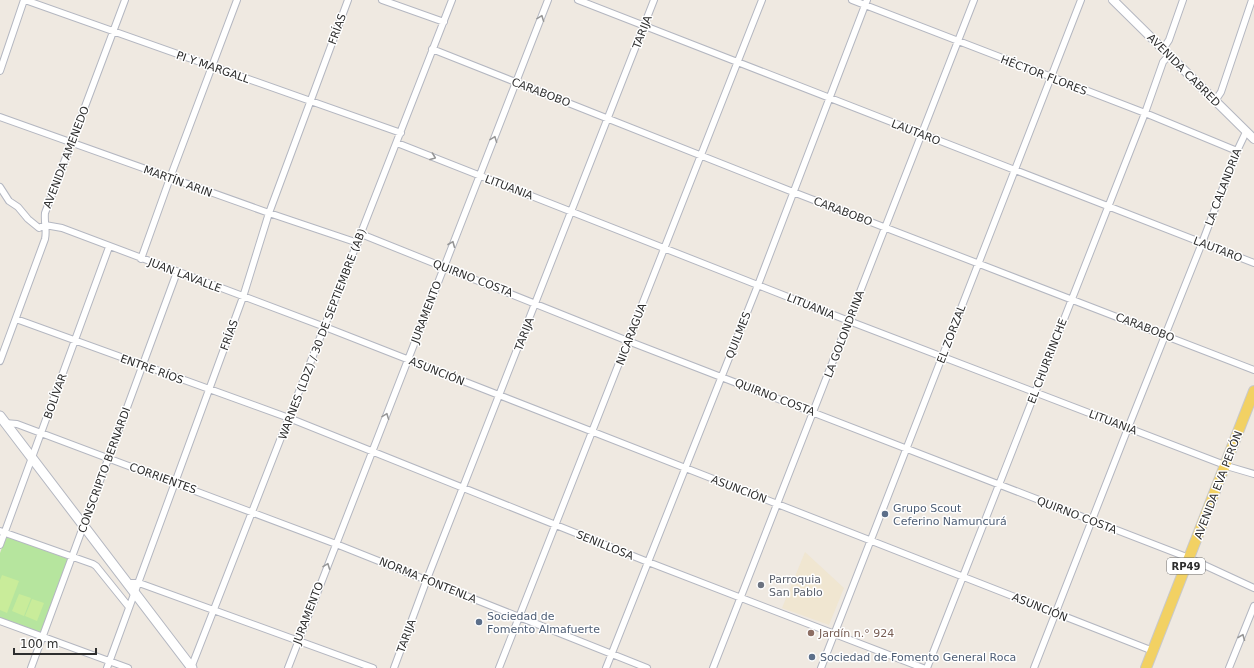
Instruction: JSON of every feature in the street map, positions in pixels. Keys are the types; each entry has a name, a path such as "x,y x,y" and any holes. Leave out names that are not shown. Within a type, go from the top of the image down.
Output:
{"main road":[{"name":"AVENIDA EVA PERÓN","path":"1146,668 1254,392"},
{"path":"3,420 135,592 191,668"}],"street":[{"name":"PI Y MARGALL","path":"25,0 401,133"},
{"path":"0,71 25,0"},
{"name":"AVENIDA AMENEDO","path":"0,361 45,239 45,213 125,0"},
{"path":"141,259 237,0"},
{"name":"FRÍAS","path":"107,668 210,390 243,297 269,213 348,0"},
{"path":"382,0 444,22"},
{"name":"WARNES (LDZ) / 30 DE SEPTIEMBRE (AB)","path":"191,668 452,0"},
{"name":"JURAMENTO","path":"288,668 548,0"},
{"name":"LAUTARO","path":"578,0 1254,263"},
{"name":"TARIJA","path":"394,668 427,579 464,489 654,0"},
{"name":"NICARAGUA","path":"499,668 762,0"},
{"name":"HÉCTOR FLORES","path":"852,0 866,3 958,41 1145,113 1237,151"},
{"name":"LA GOLONDRINA","path":"713,668 742,598 777,504 974,0"},
{"name":"EL ZORZAL","path":"821,668 1081,0"},
{"name":"AVENIDA CABRED","path":"1113,0 1254,139"},
{"name":"EL CHURRINCHE","path":"928,668 1145,113 1183,0"},
{"path":"1215,101 1221,92 1251,1"},
{"name":"QUILMES","path":"606,668 758,285 866,3"},
{"name":"CARABOBO","path":"432,49 793,192 1254,370"},
{"name":"MARTÍN ARIN","path":"0,117 269,213 358,243"},
{"name":"LA CALANDRIA","path":"1034,668 1237,151 1246,132"},
{"name":"LITUANIA","path":"397,143 849,321 1128,428 1254,474"},
{"name":"JUAN LAVALLE","path":"0,187 9,201 18,207 35,225 40,228 45,225 62,228 109,247 325,327"},
{"name":"QUIRNO COSTA","path":"361,234 628,341 1189,558 1254,588"},
{"name":"BOLÍVAR","path":"0,545 2,532 32,459 109,247"},
{"name":"CONSCRIPTO BERNARDI","path":"31,668 143,366 176,272"},
{"name":"ENTRE RÍOS","path":"16,319 289,418"},
{"name":"ASUNCIÓN","path":"325,327 1153,651"},
{"name":"SENILLOSA","path":"289,418 648,562 923,668"},
{"name":"CORRIENTES","path":"3,420 252,512"},
{"name":"NORMA FONTENLA","path":"252,512 427,579 648,668"},
{"path":"2,532 96,566 129,607"},
{"path":"128,583 139,583 214,609 373,668"},
{"path":"1230,668 1254,606"},
{"path":"0,621 128,668"}],"shaded area":[{"path":"805,552 844,588 829,625 782,608"}],"green space":[{"path":"6,536 68,559 41,633 0,618 0,553"},
{"path":"2,575 19,581 7,613 0,610 0,580"},
{"path":"19,594 31,598 24,616 12,611"},
{"path":"32,599 44,603 37,621 25,616"}],"place":[{"name":"Grupo Scout Ceferino Namuncurá","path":"885,514"},
{"name":"Parroquia San Pablo","path":"761,585"},
{"name":"Sociedad de Fomento Almafuerte","path":"479,622"},
{"name":"Jardín n.° 924","path":"811,633"},
{"name":"Sociedad de Fomento General Roca","path":"812,657"}]}
